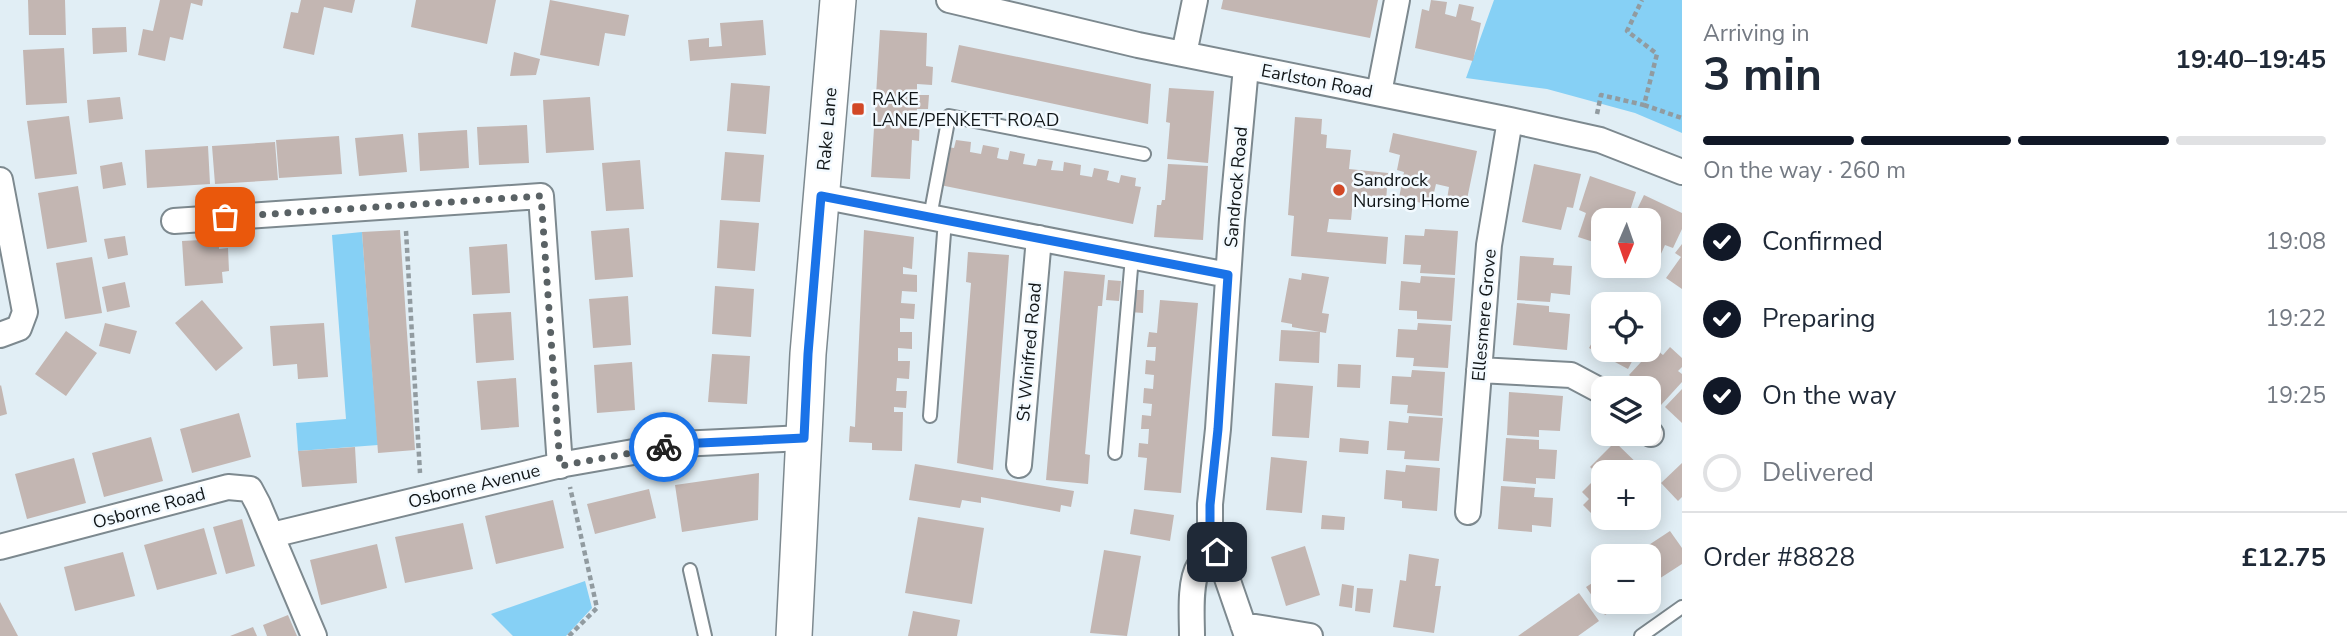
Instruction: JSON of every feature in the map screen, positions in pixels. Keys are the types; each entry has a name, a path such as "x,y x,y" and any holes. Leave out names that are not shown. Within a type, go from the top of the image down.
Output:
{"main road":[{"name":"Rake Lane","path":"794,636 808,354 838,0"}],"street":[{"name":"Earlston Road","path":"949,0 1184,54 1592,138 1682,172"},
{"path":"1184,54 1195,0"},
{"path":"1378,93 1397,0"},
{"name":"Sandrock Road","path":"1245,631 1210,528 1210,505 1246,66"},
{"name":"Ellesmere Grove","path":"1468,512 1489,246 1510,120"},
{"path":"0,180 25,312 19,328 0,335"},
{"path":"174,221 541,196 563,465"},
{"path":"821,196 1228,275"},
{"name":"St Winifred Road","path":"1019,465 1039,238"},
{"path":"1479,370 1571,375 1591,386"},
{"name":"Osborne Avenue","path":"272,535 563,465 679,444 804,438"},
{"name":"Osborne Road","path":"0,547 228,487 250,489 272,535"},
{"path":"272,535 314,636"},
{"path":"1192,636 1192,604 1199,564 1217,552"},
{"path":"1245,631 1310,636"}],"lane":[{"path":"930,416 937,219 949,116 1144,154"},
{"path":"1115,453 1132,257"},
{"path":"690,570 705,636"},
{"path":"1641,636 1682,607"}],"path":[{"path":"1642,0 1627,31 1657,54 1644,105"},
{"path":"1592,138 1601,95 1644,105 1682,118"},
{"path":"404,205 421,499"},
{"path":"563,465 597,608 569,636"}],"shaded area":[{"path":"1494,0 1682,0 1682,133 1635,113 1547,89 1466,78"},
{"path":"362,232 378,445 298,451 296,423 346,419 332,235"},
{"path":"585,581 592,608 566,636 513,636 491,614"}],"building":[{"path":"28,0 65,0 66,35 29,35"},
{"path":"160,0 203,0 202,6 191,3 183,40 170,37 165,61 138,55 143,29 153,31"},
{"path":"301,0 355,0 352,13 324,7 314,55 283,48 291,12 298,13"},
{"path":"416,0 496,0 487,44 411,27"},
{"path":"550,0 629,15 625,36 605,33 599,66 540,55"},
{"path":"1223,0 1378,0 1370,38 1221,9"},
{"path":"1431,0 1447,2 1445,14 1456,17 1459,4 1474,7 1471,20 1481,23 1473,61 1415,48 1422,9 1429,11"},
{"path":"763,20 766,55 690,61 688,40 709,38 709,47 722,46 720,23"},
{"path":"126,27 127,52 93,54 92,28"},
{"path":"880,30 927,33 926,66 933,67 932,85 917,84 917,95 929,95 928,109 917,109 916,118 920,118 919,141 912,140 910,179 871,177"},
{"path":"959,45 1151,84 1148,124 951,82"},
{"path":"64,48 67,103 26,105 23,50"},
{"path":"514,52 540,59 536,75 510,76"},
{"path":"731,83 770,86 766,134 727,131"},
{"path":"1169,88 1214,91 1208,163 1167,159"},
{"path":"120,97 123,119 89,123 87,100"},
{"path":"590,97 594,150 546,153 543,100"},
{"path":"69,116 77,174 35,179 27,121"},
{"name":"Sandrock Nursing Home","path":"1295,117 1322,119 1321,134 1327,135 1326,148 1351,150 1349,169 1388,173 1386,202 1353,200 1351,220 1329,219 1327,232 1388,237 1386,264 1291,256 1294,216 1288,215"},
{"path":"527,125 529,163 479,165 477,127"},
{"path":"467,130 469,168 420,171 418,133"},
{"path":"1393,133 1477,151 1465,209 1446,205 1449,187 1436,184 1431,205 1399,198 1404,172 1397,170 1400,155 1389,152"},
{"path":"403,134 407,172 359,176 355,138"},
{"path":"339,136 342,174 279,178 276,140"},
{"path":"956,140 971,142 970,152 981,154 983,145 999,148 997,158 1001,159 1008,160 1010,151 1025,154 1023,164 1036,166 1038,159 1053,161 1051,170 1063,171 1064,162 1081,165 1080,175 1092,177 1094,168 1109,171 1107,180 1119,183 1121,175 1136,178 1135,186 1141,187 1133,224 940,185 948,147 954,148"},
{"path":"275,142 278,180 215,184 212,146"},
{"path":"208,146 210,184 147,188 145,150"},
{"path":"725,152 764,155 760,202 721,200"},
{"path":"640,160 644,209 606,211 602,163"},
{"path":"122,162 126,185 103,189 100,166"},
{"path":"1168,164 1208,166 1203,240 1154,237 1157,205 1161,205 1162,200 1165,200"},
{"path":"1534,164 1581,174 1573,208 1567,207 1561,230 1522,222"},
{"path":"1590,176 1636,192 1631,208 1591,208 1591,241 1578,237 1586,213 1579,210"},
{"path":"78,186 87,242 47,249 38,193"},
{"path":"1644,195 1682,213 1682,229 1673,248 1665,245 1661,254 1661,208 1638,208"},
{"path":"720,220 759,223 755,271 717,268"},
{"path":"629,228 633,277 595,280 591,231"},
{"path":"1425,229 1458,231 1455,275 1420,273 1421,265 1403,264 1405,235 1424,236"},
{"path":"400,230 415,450 378,453 362,232"},
{"path":"864,230 914,237 912,269 903,267 903,274 917,275 917,292 902,291 901,303 915,304 914,319 900,318 900,332 912,332 912,349 898,348 898,361 910,361 909,379 897,378 896,391 907,391 906,408 894,407 894,412 903,412 902,451 872,450 872,443 849,442 850,426 855,427"},
{"path":"125,236 128,255 108,259 104,239"},
{"path":"219,239 219,249 228,248 229,271 222,272 223,283 185,286 182,241"},
{"path":"507,244 510,293 472,295 469,247"},
{"path":"1682,244 1682,289 1666,278 1681,257 1675,253"},
{"path":"968,252 1009,255 993,470 957,463 971,283 966,282"},
{"path":"1520,256 1554,258 1553,265 1572,266 1570,295 1551,293 1550,302 1517,300"},
{"path":"92,257 102,313 65,319 56,263"},
{"path":"1064,271 1105,275 1102,306 1098,306 1085,454 1090,455 1088,484 1046,480"},
{"path":"1302,273 1329,277 1322,313 1329,314 1326,333 1292,327 1292,324 1281,322 1289,278 1301,280"},
{"path":"1421,276 1455,278 1452,321 1417,319 1417,311 1399,310 1401,281 1420,283"},
{"path":"1108,280 1121,281 1119,301 1106,300"},
{"path":"125,282 130,307 107,312 102,287"},
{"path":"715,286 754,289 751,337 712,334"},
{"path":"1131,290 1144,290 1143,313 1130,312"},
{"path":"628,296 631,345 593,348 589,299"},
{"path":"202,300 243,348 216,371 175,323"},
{"path":"1160,300 1198,303 1181,493 1144,490 1147,458 1138,457 1139,443 1148,444 1149,429 1141,429 1142,415 1151,416 1152,404 1143,403 1144,388 1153,389 1154,375 1145,374 1146,360 1155,361 1156,347 1147,347 1149,332 1157,333"},
{"path":"1517,303 1549,306 1549,312 1570,314 1567,350 1513,345"},
{"path":"511,312 514,360 476,363 473,314"},
{"path":"105,323 137,331 130,354 99,346"},
{"path":"324,323 328,377 298,379 297,364 273,366 270,326"},
{"path":"1418,323 1451,325 1448,368 1413,366 1414,358 1396,357 1398,329 1417,330"},
{"path":"1281,330 1320,332 1319,363 1279,361"},
{"path":"66,331 97,353 66,396 35,374"},
{"path":"1670,347 1682,358 1682,367 1678,371 1682,374 1682,382 1661,405 1661,376 1629,375 1641,362 1661,362 1661,353 1663,355"},
{"path":"712,354 750,356 747,404 708,402"},
{"path":"632,362 635,410 597,413 594,365"},
{"path":"1615,362 1632,362 1628,369"},
{"path":"1338,364 1361,365 1360,388 1337,387"},
{"path":"1412,370 1445,372 1442,416 1407,413 1408,405 1390,404 1392,376 1411,377"},
{"path":"516,378 519,427 481,430 477,381"},
{"path":"1275,383 1313,386 1309,438 1272,436"},
{"path":"0,386 7,414 0,416"},
{"path":"1682,389 1682,423 1665,407"},
{"path":"1509,392 1563,396 1560,431 1539,430 1539,437 1507,435"},
{"path":"239,413 251,457 192,473 180,429"},
{"path":"1409,416 1443,418 1439,461 1404,459 1405,451 1387,450 1389,421 1408,423"},
{"path":"151,437 163,481 104,497 92,453"},
{"path":"1340,438 1369,441 1368,454 1339,452"},
{"path":"1506,438 1539,440 1539,449 1557,450 1555,479 1536,478 1536,484 1503,481"},
{"path":"1611,446 1619,446 1634,460 1597,460"},
{"path":"355,447 357,483 302,487 298,451"},
{"path":"1271,457 1307,461 1302,513 1266,510"},
{"path":"74,458 86,503 27,519 15,474"},
{"path":"1682,463 1682,497 1678,501 1661,483"},
{"path":"915,464 1074,491 1071,507 1061,505 1060,512 981,497 981,503 962,500 960,508 909,500"},
{"path":"1406,465 1440,468 1437,511 1402,508 1402,501 1384,499 1386,470 1405,472"},
{"path":"759,473 758,520 682,532 675,485"},
{"path":"1591,483 1591,513 1583,505 1589,499 1582,492"},
{"path":"1501,486 1535,488 1534,497 1553,498 1551,527 1532,525 1532,532 1498,529"},
{"path":"649,489 656,518 595,534 587,504"},
{"path":"553,500 564,548 496,564 485,516"},
{"path":"1134,509 1174,515 1170,541 1130,534"},
{"path":"1322,515 1345,517 1344,530 1321,529"},
{"path":"918,517 984,528 972,604 905,593"},
{"path":"242,519 255,566 226,574 213,527"},
{"path":"463,523 473,569 405,583 395,537"},
{"path":"204,528 217,574 157,590 144,545"},
{"path":"1670,531 1682,548 1682,564 1661,578 1661,544 1650,544"},
{"path":"377,544 387,588 321,605 310,560"},
{"path":"1305,546 1320,595 1286,606 1271,557"},
{"path":"1104,550 1141,556 1127,636 1090,633"},
{"path":"123,552 135,596 75,611 64,567"},
{"path":"1409,554 1439,559 1435,586 1441,586 1434,633 1393,627 1400,580 1406,581"},
{"path":"1342,584 1354,586 1352,608 1339,606"},
{"path":"1357,588 1373,589 1370,613 1355,611"},
{"path":"1579,593 1591,614 1599,621 1578,636 1518,636"},
{"path":"0,602 18,636 0,636"},
{"path":"913,611 960,620 957,636 908,636"},
{"path":"288,615 297,636 267,636 263,625"},
{"path":"253,627 257,636 230,636"}],"way so far":[{"path":"225,217 541,196 560,466 664,447"}],"place":[{"name":"RAKE LANE/PENKETT ROAD","path":"858,109"},
{"name":"Sandrock Nursing Home","path":"1339,190"}],"route":[{"path":"664,447 804,438 821,196 1228,275 1210,505 1210,528 1217,552"}]}
